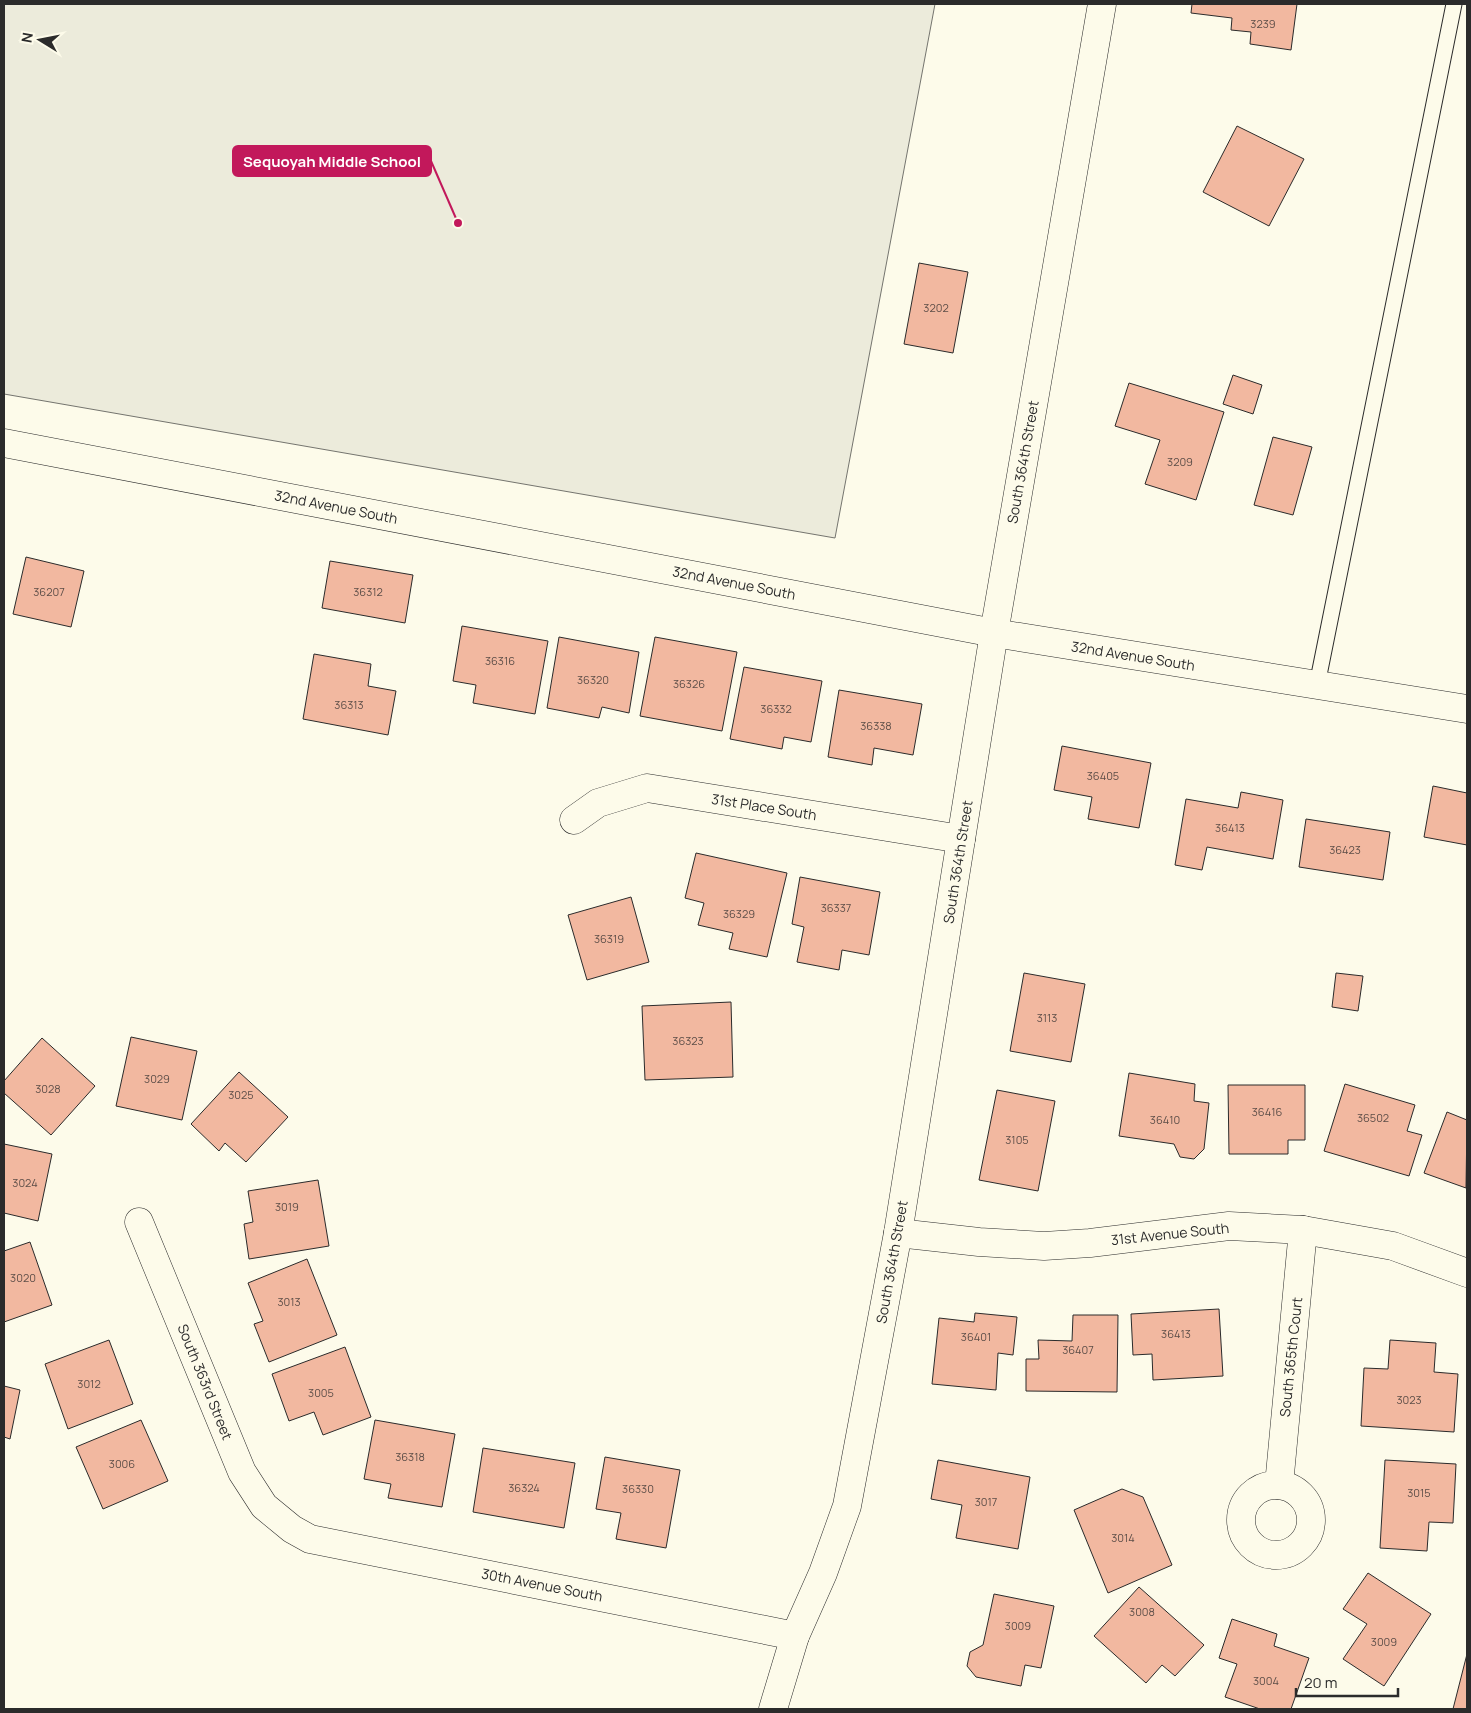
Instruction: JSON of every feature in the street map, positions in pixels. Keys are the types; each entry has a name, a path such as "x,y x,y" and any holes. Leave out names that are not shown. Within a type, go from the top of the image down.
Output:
{"street":[{"name":"South 364th Street","path":"772,1709 795,1636 823,1573 847,1506 898,1233 994,634 1102,4"},
{"name":"32nd Avenue South","path":"4,443 994,634 1467,709"},
{"name":"31st Place South","path":"574,820 598,803 647,788 962,838"},
{"name":"South 363rd Street","path":"139,1222 242,1472 264,1506 292,1529"},
{"name":"31st Avenue South","path":"898,1233 979,1242 1044,1246 1229,1226 1303,1230 1393,1246 1467,1273"},
{"name":"South 365th Court","path":"1279,1485 1303,1230"},
{"name":"30th Avenue South","path":"292,1529 310,1539 795,1636"}],"lane":[{"path":"1317,685 1454,4"}],"shaded area":[{"path":"4,4 935,4 835,538 4,394"}],"building":[{"path":"1192,4 1297,4 1291,50 1250,44 1251,32 1231,30 1232,18 1191,13"},
{"path":"1237,126 1304,159 1269,226 1203,192"},
{"path":"919,263 968,272 953,353 904,344"},
{"path":"1233,375 1262,385 1253,414 1223,404"},
{"path":"1129,383 1224,412 1196,500 1145,484 1160,440 1115,426"},
{"path":"1273,437 1312,447 1293,515 1254,505"},
{"path":"26,557 84,571 71,627 13,614"},
{"path":"330,561 413,575 405,623 322,608"},
{"path":"462,626 548,641 535,714 473,703 476,685 453,681"},
{"path":"559,637 639,652 629,713 602,707 599,718 547,708"},
{"path":"655,637 737,652 722,731 640,716"},
{"path":"314,654 371,664 368,686 396,691 388,735 303,719"},
{"path":"744,667 822,681 811,742 784,737 782,749 730,739"},
{"path":"839,690 922,704 913,755 874,748 872,765 828,757"},
{"path":"1062,746 1151,763 1139,828 1088,819 1092,797 1054,790"},
{"path":"1433,786 1467,793 1467,845 1424,837"},
{"path":"1241,792 1283,800 1273,859 1207,847 1202,870 1175,865 1186,799 1238,808"},
{"path":"1306,819 1390,832 1383,880 1299,867"},
{"path":"696,853 787,873 767,957 729,949 733,933 698,925 704,903 685,898"},
{"path":"800,877 880,892 869,955 842,950 839,970 797,962 804,927 792,924"},
{"path":"631,897 649,962 587,980 568,915"},
{"path":"1024,973 1085,984 1071,1062 1010,1051"},
{"path":"1336,973 1363,976 1358,1011 1332,1007"},
{"path":"731,1002 733,1077 645,1080 642,1006"},
{"path":"131,1037 197,1051 182,1120 116,1106"},
{"path":"42,1038 95,1086 51,1135 4,1093 4,1081"},
{"path":"239,1072 288,1117 246,1162 225,1143 219,1151 191,1124"},
{"path":"1129,1073 1195,1084 1194,1101 1209,1103 1204,1149 1194,1159 1180,1157 1174,1144 1119,1136"},
{"path":"1345,1084 1415,1105 1407,1131 1422,1135 1409,1176 1324,1151"},
{"path":"1228,1085 1305,1085 1305,1140 1288,1140 1288,1154 1229,1154"},
{"path":"997,1090 1055,1101 1038,1191 979,1180"},
{"path":"1447,1112 1467,1120 1466,1188 1424,1173"},
{"path":"4,1144 52,1154 38,1221 4,1213"},
{"path":"318,1180 329,1246 249,1259 244,1224 253,1222 248,1191"},
{"path":"30,1242 52,1305 4,1322 4,1251"},
{"path":"307,1259 337,1335 269,1362 254,1324 263,1321 248,1283"},
{"path":"1219,1309 1223,1376 1153,1380 1152,1354 1133,1355 1131,1314"},
{"path":"975,1313 1017,1317 1013,1355 998,1353 996,1390 932,1384 939,1318 974,1322"},
{"path":"1073,1315 1118,1315 1117,1392 1026,1391 1026,1359 1039,1359 1038,1340 1072,1341"},
{"path":"109,1340 133,1404 68,1429 45,1364"},
{"path":"1390,1340 1436,1343 1434,1372 1458,1374 1454,1432 1361,1426 1364,1368 1388,1369"},
{"path":"345,1347 371,1417 323,1435 314,1412 289,1421 272,1374"},
{"path":"4,1386 20,1390 10,1439 4,1437"},
{"path":"141,1420 168,1481 103,1509 76,1447"},
{"path":"375,1420 455,1434 442,1507 388,1498 391,1484 364,1479"},
{"path":"483,1448 575,1463 564,1528 473,1512"},
{"path":"605,1457 680,1470 666,1548 616,1539 621,1513 596,1509"},
{"path":"938,1460 1030,1477 1018,1549 956,1538 962,1505 931,1499"},
{"path":"1385,1460 1456,1464 1453,1523 1429,1522 1427,1551 1380,1548"},
{"path":"1122,1489 1143,1497 1172,1565 1108,1593 1074,1510"},
{"path":"1368,1573 1431,1614 1384,1686 1343,1659 1367,1624 1343,1609"},
{"path":"1139,1587 1204,1645 1175,1676 1162,1665 1146,1683 1094,1636"},
{"path":"994,1594 1054,1606 1041,1668 1025,1665 1021,1686 976,1677 967,1666 970,1652 983,1645"},
{"path":"1232,1619 1277,1634 1274,1646 1309,1658 1291,1709 1260,1709 1225,1697 1237,1664 1219,1658"},
{"path":"1467,1654 1467,1709 1453,1709"}],"place":[{"name":"Sequoyah Middle School","path":"458,223"}]}
